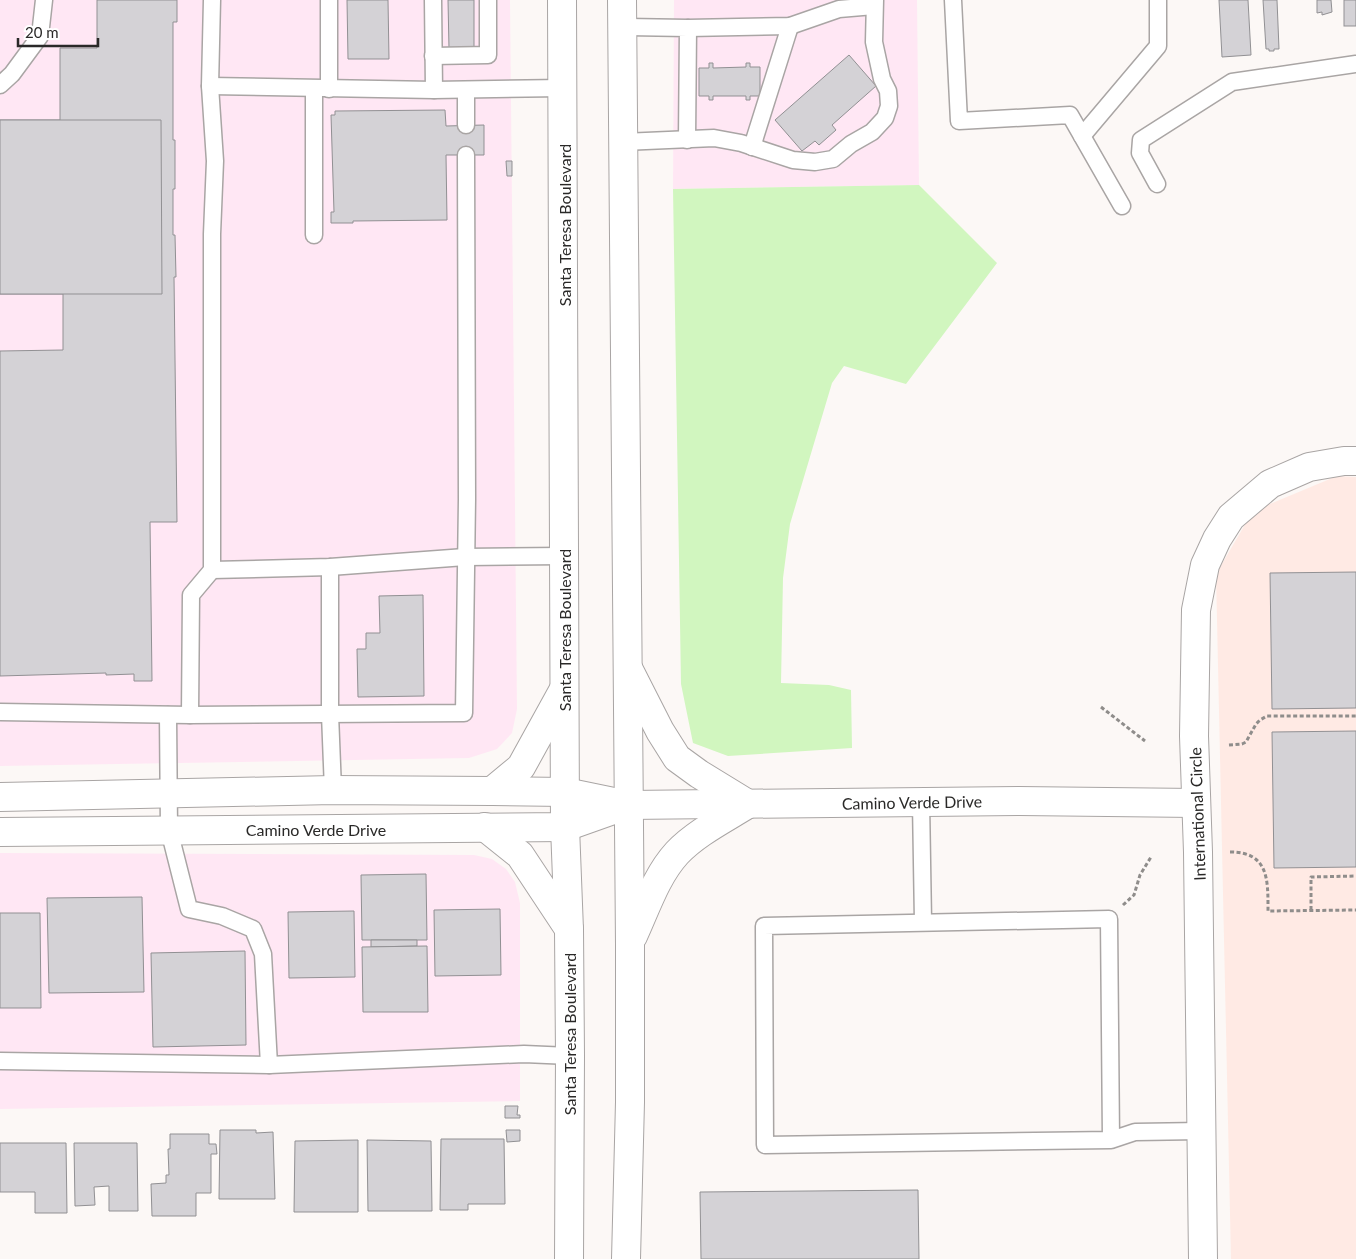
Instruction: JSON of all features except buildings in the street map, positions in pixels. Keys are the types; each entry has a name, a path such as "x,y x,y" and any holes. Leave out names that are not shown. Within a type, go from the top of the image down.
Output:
{"main road":[{"name":"Santa Teresa Boulevard","path":"562,0 565,826 569,930 570,1056 569,1259"},
{"path":"622,0 625,35 623,142 630,944 630,1102 626,1259"},
{"path":"625,35 636,0"},
{"name":"International Circle","path":"1203,1259 1199,890 1196,803 1196,610 1205,565 1217,539 1231,517 1270,484 1309,467 1344,461 1356,461"},
{"path":"627,666 660,731 677,758 748,804 694,839 676,854 657,881 630,944"},
{"path":"492,791 521,767 564,688"},
{"name":"Camino Verde Drive","path":"0,797 333,790 565,792 628,805 1019,801 1196,803"},
{"name":"Camino Verde Drive","path":"0,832 565,826 628,805"},
{"path":"485,827 520,855 569,930"}],"lane":[{"path":"0,85 12,74 40,36 44,0"},
{"path":"190,715 191,595 212,570 212,244 215,161 210,86 212,0"},
{"path":"314,235 329,0"},
{"path":"433,0 434,90"},
{"path":"433,56 488,55 488,0"},
{"path":"953,0 959,121 1070,115 1122,206"},
{"path":"1082,136 1158,46 1158,0"},
{"path":"623,142 714,138 741,143 793,160 815,162 833,159 851,144 872,132 885,118 889,106 888,91 882,79 874,42 875,3 839,9 790,26 688,28 625,35"},
{"path":"752,147 790,26"},
{"path":"687,140 688,28"},
{"path":"1157,184 1140,153 1141,140 1232,82 1356,64"},
{"path":"210,86 386,90 563,88"},
{"path":"466,90 466,125"},
{"path":"0,712 190,715 464,713 467,499 465,430 466,155"},
{"path":"212,570 330,567 465,557 564,556"},
{"path":"330,567 330,714 333,790"},
{"path":"168,714 169,830 189,909 222,916 253,929 263,954 269,1065"},
{"path":"921,802 923,922"},
{"path":"1111,1140 1109,919 764,926 765,1146 1111,1140 1135,1132 1201,1130"},
{"path":"0,1061 269,1065 524,1054 570,1056"}],"path":[{"path":"1101,707 1145,741"},
{"path":"1229,745 1246,742 1256,724 1267,716 1356,716"},
{"path":"1230,852 1240,852 1258,860 1265,871 1268,883 1268,911 1356,910"},
{"path":"1109,919 1134,895 1140,875 1151,857"},
{"path":"1311,910 1311,877 1356,876"}],"shaded area":[{"path":"0,0 510,0 517,709 512,733 497,749 469,758 0,766"},
{"path":"674,0 917,0 919,185 673,189"},
{"path":"1337,476 1356,477 1356,1259 1231,1259 1216,574 1253,511"},
{"path":"0,853 474,855 492,859 506,869 515,882 520,903 520,1101 0,1109"}],"green space":[{"path":"919,185 997,263 906,384 844,366 832,383 790,524 783,578 781,683 829,685 851,690 852,748 728,756 693,743 681,684 673,189"}]}
